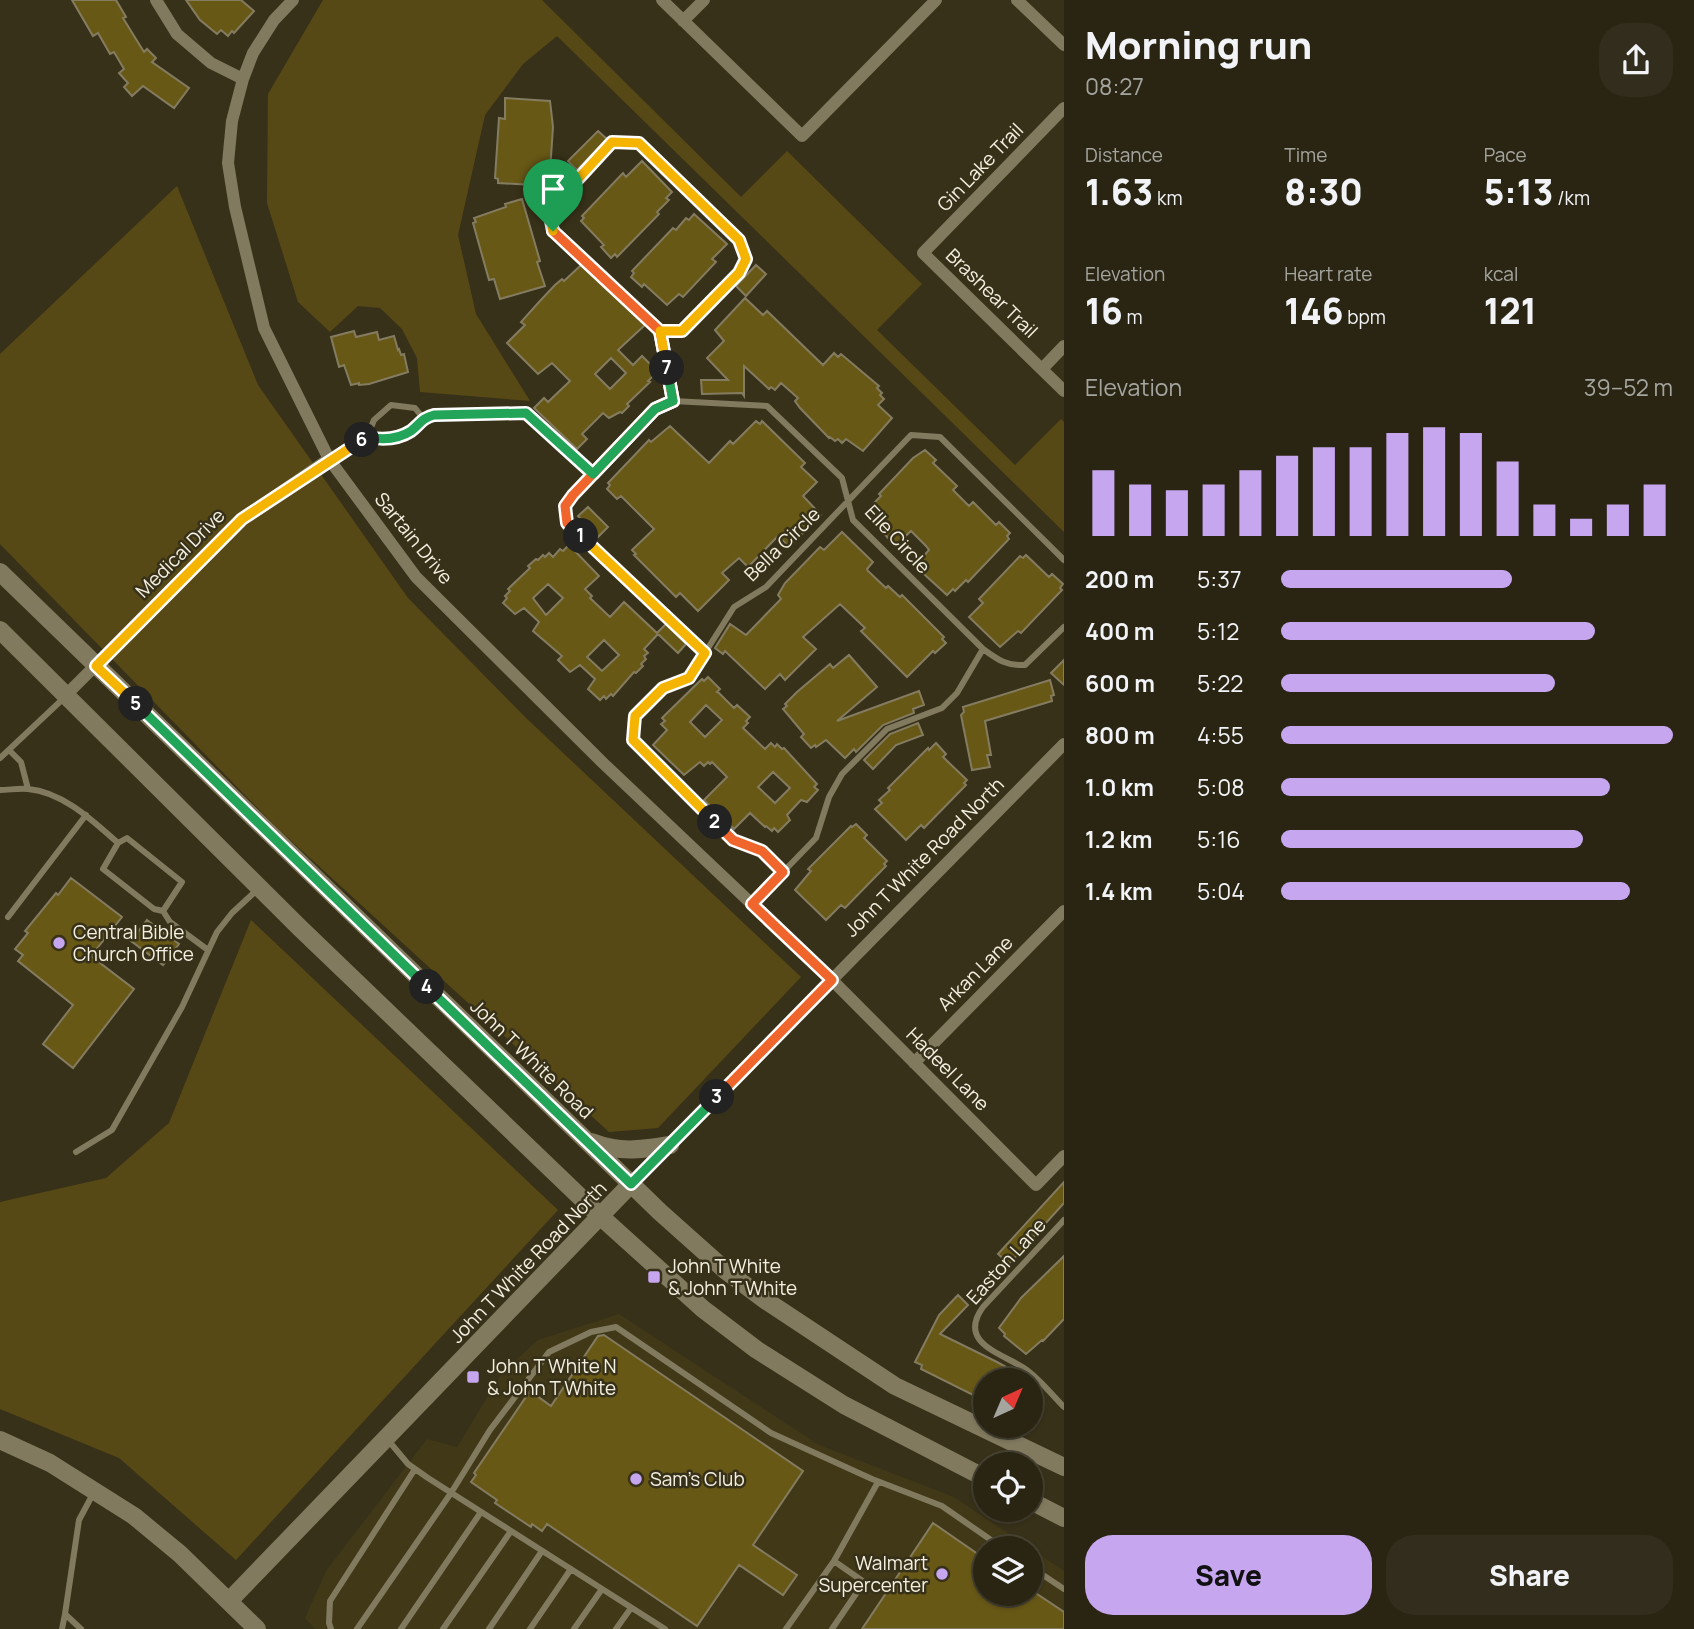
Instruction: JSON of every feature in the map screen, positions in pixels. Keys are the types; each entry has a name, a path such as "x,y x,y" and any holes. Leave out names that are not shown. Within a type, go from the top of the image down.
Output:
{"main road":[{"name":"John T White Road","path":"0,572 585,1140 725,1270 814,1334 895,1386 1064,1467"},
{"path":"0,629 260,888 600,1216 703,1308 757,1350 844,1405 973,1472"},
{"path":"585,1140 610,1149 630,1151 670,1145"},
{"name":"John T White Road North","path":"229,1601 631,1184"},
{"path":"0,1440 50,1464 134,1516 166,1542 257,1629"},
{"path":"1043,1507 1064,1518"}],"street":[{"path":"156,0 177,34 211,63 243,79"},
{"name":"Sartain Drive","path":"293,0 274,20 253,53 232,121 228,163 235,208 264,328 329,459 416,577 604,764 832,980"},
{"path":"662,0 802,136 936,0"},
{"path":"683,21 704,0"},
{"path":"1017,0 1064,45"},
{"name":"Gin Lake Trail","path":"923,253 1064,108"},
{"name":"Brashear Trail","path":"923,253 1064,391"},
{"path":"1042,369 1064,346"},
{"name":"Medical Drive","path":"66,695 242,519 329,459"},
{"name":"John T White Road North","path":"631,1184 1064,744"},
{"name":"Arkan Lane","path":"914,1063 1064,911"},
{"name":"Hadeel Lane","path":"832,980 1036,1185 1064,1156"}],"lane":[{"path":"660,331 682,331 739,273 746,259 739,240 639,143 612,142 554,205 550,216 553,231 660,331 673,401 655,409 565,506 567,523 705,653"},
{"name":"Elle Circle","path":"673,401 767,406 842,478 853,520 1000,663 1011,666 1025,665 1064,627"},
{"path":"367,437 374,420 391,405 415,408 423,418"},
{"name":"Medical Drive","path":"329,459 367,437 383,440 398,437 412,430 423,418 434,415 526,413 593,474"},
{"name":"Bella Circle","path":"783,872 762,851 733,840 633,740 635,716 663,688 689,678 734,607 766,587 911,435 940,437 1064,560"},
{"path":"752,904 816,838 829,797 842,774 887,729 942,708 957,693 984,649"},
{"path":"0,758 66,695"},
{"path":"10,751 21,762 28,789"},
{"path":"0,790 28,789 47,794 86,815 118,843"},
{"path":"8,917 86,815"},
{"path":"163,911 182,882 127,838 118,843 103,869 154,909 163,911 170,922 208,950"},
{"path":"76,1152 112,1130 182,1007 217,932 232,913 260,888"},
{"name":"Easton Lane","path":"1064,1220 983,1307 974,1325 975,1334 983,1343 1026,1369 1064,1408"},
{"path":"357,1629 451,1493 489,1430 549,1352 591,1332 616,1327 771,1433 878,1482 942,1506 985,1536"},
{"path":"387,1439 415,1469 661,1628"},
{"path":"331,1629 328,1623 330,1601 415,1469"},
{"path":"786,1629 834,1561 878,1482"},
{"path":"62,1629 79,1520 94,1491"},
{"path":"401,1629 481,1512"},
{"path":"443,1629 511,1531"},
{"path":"489,1629 542,1551"},
{"path":"832,1629 864,1582 834,1561"},
{"path":"530,1629 570,1569"},
{"path":"1043,1575 1064,1589"},
{"path":"574,1629 602,1589"},
{"path":"616,1629 631,1608"},
{"path":"65,1614 81,1629"}],"shaded area":[{"path":"323,0 542,0 741,197 787,151 922,284 877,330 1015,465 1061,419 1064,422 1064,532 557,36 523,64 485,115 458,235 476,314 530,401 420,392 417,358 402,329 380,308 358,306 330,332 298,302 267,203 268,94"},
{"path":"177,186 258,385 408,598 525,717 801,977 658,1128 609,1132 275,826 0,544 0,354"},
{"path":"251,920 558,1210 236,1560 119,1458 0,1409 0,1202 106,1178 169,1123"},
{"path":"619,1314 819,1445 954,1497 973,1510 973,1522 991,1522 1012,1536 973,1536 973,1606 1043,1606 1043,1557 1064,1571 1064,1629 315,1629 305,1618 326,1571 427,1439 457,1447 502,1373 538,1340"}],"building":[{"path":"72,0 116,0 126,17 123,18 144,52 147,49 156,58 152,62 189,88 174,108 143,86 132,96 124,87 128,83 119,73 124,69 114,52 110,54 98,33 93,36"},
{"path":"186,0 241,0 254,11 228,36 221,30 217,34 200,20"},
{"path":"505,98 550,101 553,127 549,186 498,183 495,178 499,118 505,119"},
{"path":"598,131 607,139 577,170 568,161"},
{"path":"642,161 672,192 666,198 669,200 657,212 659,214 617,257 615,254 611,258 601,247 604,245 581,221 584,218 582,216 623,173 626,177"},
{"path":"522,199 545,286 500,299 494,279 489,280 473,223 476,222 474,218"},
{"path":"694,214 727,244 712,259 716,262 683,297 679,294 667,305 644,284 642,287 631,277 634,273 632,271 673,228 676,230 686,218 689,220"},
{"path":"581,265 645,325 618,350 633,365 642,356 655,369 651,373 654,375 648,381 650,382 627,404 629,406 622,413 609,418 603,413 582,434 587,439 577,449 534,408 544,398 548,402 570,381 552,363 538,374 507,343 525,325 521,322 539,302 562,279 564,281","holes":["611,358 626,373 610,389 595,374"]},
{"path":"756,265 766,274 746,296 736,286"},
{"path":"745,298 763,315 767,311 823,365 834,353 838,357 841,354 879,386 877,388 884,399 878,405 892,418 863,451 846,439 842,443 838,439 835,441 829,438 800,408 795,401 798,398 781,383 775,390 771,387 769,389 744,366 744,396 742,393 702,394 701,380 728,380 707,358 724,341 715,330"},
{"path":"354,331 356,337 377,332 379,340 394,336 398,350 401,355 404,354 408,372 369,384 351,385 344,365 339,367 331,337"},
{"path":"756,421 760,424 762,421 805,463 801,467 817,482 803,496 821,515 789,547 778,536 748,567 739,558 722,573 729,580 698,611 680,593 676,597 634,555 636,554 632,550 654,529 621,496 617,499 607,489 610,485 608,483 649,440 651,442 670,426 709,463 730,441 733,444"},
{"path":"925,450 936,460 933,463 957,486 953,490 969,506 973,502 996,525 999,522 1010,533 1007,536 1009,539 968,582 966,580 947,595 915,566 929,550 926,546 911,531 895,546 867,514 881,496 879,494 913,458"},
{"path":"588,507 608,527 598,537 578,516"},
{"path":"842,532 873,562 868,571 886,588 888,586 900,597 902,595 944,637 942,639 946,643 935,653 933,651 907,677 861,631 865,628 840,604 803,637 816,649 785,680 780,674 765,689 725,651 723,654 715,648 730,624 746,635 781,599 778,595 785,583 820,547 824,550"},
{"path":"569,545 599,576 585,589 592,596 590,598 610,617 624,602 657,633 666,624 686,644 678,653 658,634 644,649 648,653 644,656 646,659 641,664 643,666 634,672 613,696 611,694 606,699 604,696 600,700 588,689 595,679 580,665 570,672 558,660 562,656 533,631 539,622 524,608 515,614 503,603 510,591 508,589 536,559 549,553 553,557 560,549 563,551","holes":["548,584 563,598 546,615 533,598","604,640 619,655 602,671 587,657"]},
{"path":"1026,555 1049,577 1052,574 1063,584 1060,588 1062,590 1021,633 1018,631 1000,647 969,617 983,603 979,599 1020,556 1023,558"},
{"path":"849,655 877,687 837,721 919,691 924,705 913,709 914,713 883,725 856,752 854,749 845,758 826,740 811,748 801,737 804,734 783,709 797,692 830,664 833,668"},
{"path":"1064,660 1064,685 1051,673"},
{"path":"708,677 720,689 717,692 734,708 737,705 750,717 743,728 765,749 771,743 775,747 777,744 784,748 817,784 814,787 818,790 807,802 801,800 787,815 790,820 778,832 774,828 772,831 765,827 750,813 734,829 704,800 727,777 712,762 704,766 700,762 684,775 653,745 667,730 661,724 665,721 662,718 702,679 704,681","holes":["706,705 722,720 705,737 690,722","773,772 790,788 775,803 758,787"]},
{"path":"1050,680 1054,695 1051,696 1052,701 985,721 991,755 987,755 990,767 972,770 961,715 964,712 963,707"},
{"path":"918,723 923,735 896,745 873,769 864,760 890,734"},
{"path":"936,743 946,754 943,757 967,780 964,783 966,785 924,828 921,825 906,840 875,809 882,803 879,800 890,790 888,788"},
{"path":"856,824 867,835 864,838 887,861 884,864 886,866 845,908 841,905 826,920 795,890 811,871 808,869"},
{"path":"71,878 122,917 91,956 134,989 73,1068 43,1044 73,1005 18,961 23,955 15,949 28,933 25,931"},
{"path":"147,920 179,944 163,965 131,941"},
{"path":"1064,1182 1064,1203 1009,1264 998,1254"},
{"path":"1064,1256 1064,1319 1026,1354 1004,1336 999,1328 1021,1298"},
{"path":"958,1295 968,1305 940,1334 1008,1368 973,1368 973,1395 921,1369 922,1365 915,1362 939,1315"},
{"name":"Sam's Club","path":"604,1335 803,1471 753,1545 797,1575 783,1595 739,1565 697,1626 547,1524 542,1531 532,1524 531,1527 495,1503 497,1500 471,1482 476,1475 474,1473 530,1391 551,1406 598,1336"},
{"name":"Walmart Supercenter","path":"933,1523 973,1551 973,1606 1043,1606 1043,1598 1064,1612 1064,1629 862,1629"}],"place":[{"name":"Central Bible Church Office","path":"59,943"},
{"name":"John T White & John T White","path":"654,1277"},
{"name":"John T White N & John T White","path":"473,1377"},
{"name":"Sam's Club","path":"636,1479"},
{"name":"Walmart Supercenter","path":"942,1574"}],"route":[{"path":"553,231 550,216 554,205 612,142 639,143 739,240 746,259 739,273 682,331 660,331 673,401 655,409 593,474 526,413 434,415 423,418 412,430 398,437 383,440 367,437 329,459 242,519 96,666 631,1184 832,980 752,904 783,872 762,851 733,840 633,740 635,716 663,688 689,678 705,653 567,523 565,506 655,409 673,401 660,331 553,231"}]}
